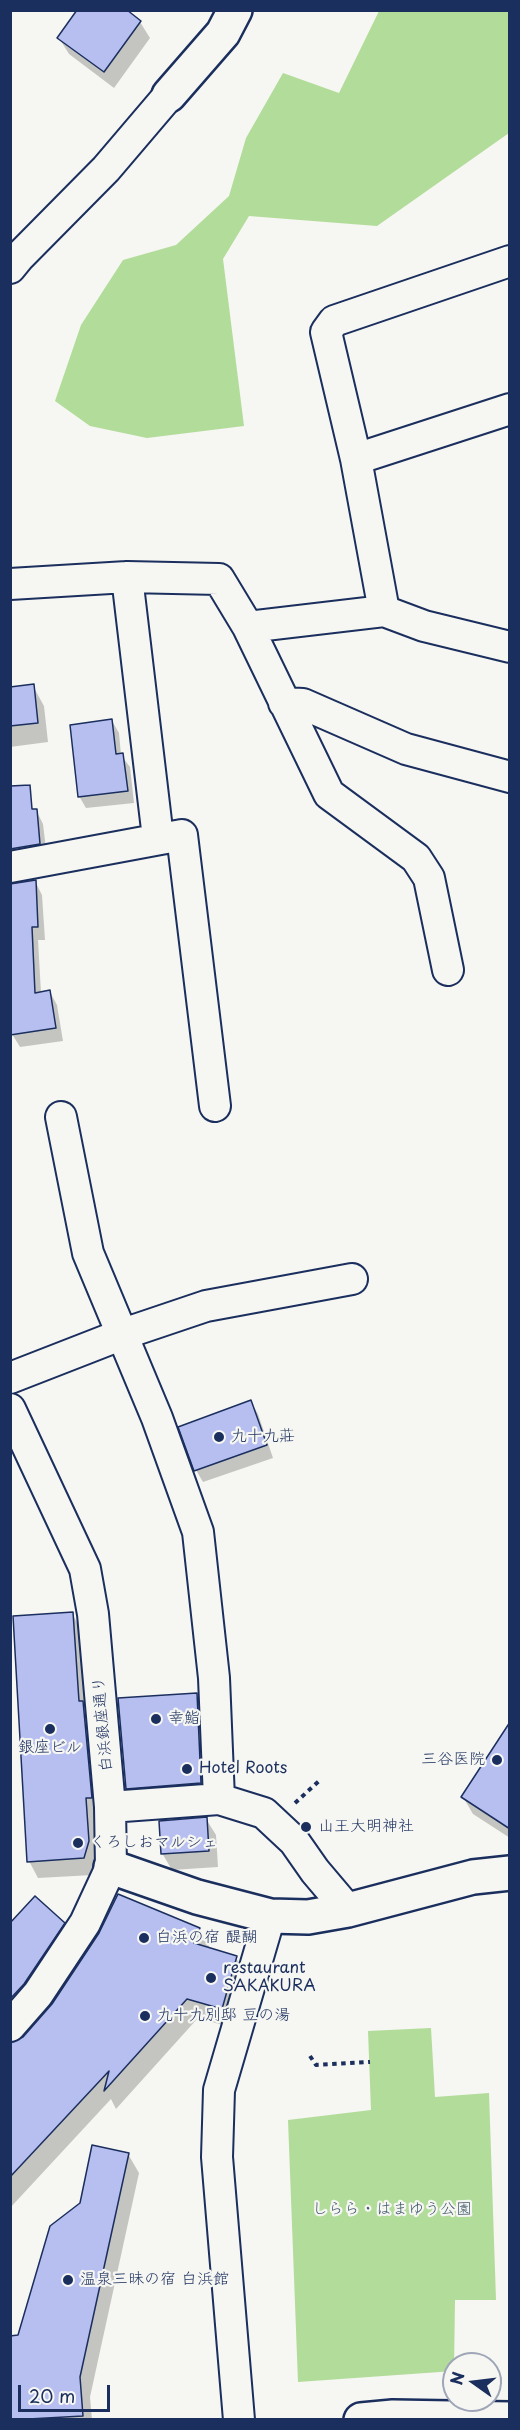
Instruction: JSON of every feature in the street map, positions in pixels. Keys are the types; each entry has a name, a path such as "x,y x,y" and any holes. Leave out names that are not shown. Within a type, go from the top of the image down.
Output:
{"street":[{"path":"10,268 106,169 223,33 235,10"},
{"path":"384,612 356,459 326,332 334,321 510,261"},
{"path":"356,459 510,409"},
{"path":"127,577 158,838"},
{"path":"10,584 127,577 219,579 248,627 328,794 416,858 429,878 448,970"},
{"path":"248,627 384,612 424,626 510,647"},
{"path":"284,703 303,704 406,749 510,777"},
{"path":"10,867 182,835 214,1106"},
{"path":"61,1117 88,1253 157,1418 198,1532 214,1678 219,1798"},
{"path":"10,1378 123,1334 206,1306 352,1279"},
{"name":"白浜銀座通り","path":"10,1409 85,1569 93,1614 110,1807 111,1867 85,1923 38,1994 10,2026"},
{"path":"110,1807 219,1798 264,1813 294,1841 315,1871 348,1910"},
{"path":"111,1867 197,1897 270,1916 308,1917 348,1910 473,1877 510,1873"},
{"path":"239,2420 217,2157 219,2090 270,1916"},
{"path":"361,2420 393,2417 510,2419"}],"path":[{"path":"310,2056 316,2065 370,2062"}],"green space":[{"path":"379,11 509,11 509,133 377,226 249,216 223,259 244,426 147,438 90,426 55,401 81,325 123,260 176,245 229,196 246,138 283,73 339,93"},
{"name":"しらら・はまゆう公園","path":"431,2028 435,2097 489,2093 496,2300 455,2300 454,2352 442,2352 442,2372 298,2382 288,2120 371,2110 368,2031"}],"building":[{"path":"77,10 127,10 141,21 104,72 57,38"},
{"path":"34,684 38,723 10,726 10,687"},
{"path":"112,719 116,754 123,753 128,791 78,797 70,725"},
{"path":"30,785 32,809 37,809 40,844 10,849 10,786"},
{"path":"36,880 38,927 32,927 35,993 50,990 56,1028 10,1035 10,884"},
{"name":"九十九莊","path":"251,1400 267,1445 194,1471 178,1427"},
{"name":"銀座ビル","path":"73,1612 79,1701 83,1701 92,1798 86,1798 89,1841 84,1858 27,1862 13,1616"},
{"path":"197,1693 201,1783 126,1789 118,1698"},
{"name":"三谷医院","path":"510,1722 510,1829 461,1797"},
{"path":"207,1817 209,1851 161,1854 159,1821"},
{"path":"118,1894 200,1928 194,1943 237,1956 222,2009 187,1999 104,2091 109,2071 10,2177 10,2043 23,2037 52,2004 99,1933"},
{"path":"35,1896 65,1923 24,1984 10,1999 10,1923"},
{"name":"温泉三昧の宿 白浜館","path":"92,2145 129,2153 80,2377 83,2416 10,2420 10,2336 18,2335 50,2226 80,2203"}],"place":[{"name":"九十九莊","path":"219,1437"},
{"name":"幸鮨","path":"156,1719"},
{"name":"銀座ビル","path":"50,1729"},
{"name":"三谷医院","path":"497,1760"},
{"name":"Hotel Roots","path":"187,1769"},
{"name":"山王大明神社","path":"306,1827"},
{"name":"くろしおマルシェ","path":"78,1843"},
{"name":"白浜の宿 醍醐","path":"144,1938"},
{"name":"restaurant SAKAKURA","path":"211,1978"},
{"name":"九十九別邸 豆の湯","path":"145,2016"},
{"name":"温泉三昧の宿 白浜館","path":"68,2280"}]}
